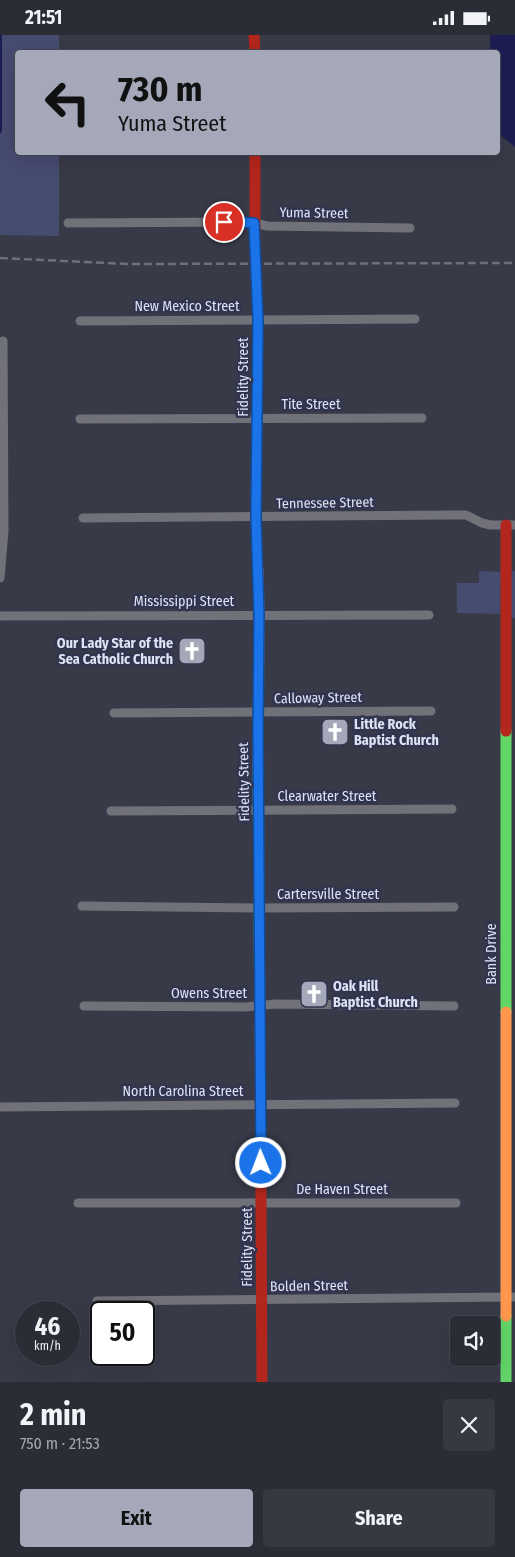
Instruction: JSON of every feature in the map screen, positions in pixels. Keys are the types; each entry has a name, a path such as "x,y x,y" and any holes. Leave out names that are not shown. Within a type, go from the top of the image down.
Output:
{"main road":[{"path":"254,35 255,50"},
{"name":"Fidelity Street","path":"255,155 254,223 258,320 256,517 259,615 262,1382"},
{"name":"Bank Drive","path":"506,1382 510,1297 510,525"}],"street":[{"name":"Yuma Street","path":"68,223 254,223 266,227 410,228"},
{"name":"New Mexico Street","path":"80,321 415,319"},
{"path":"0,578 4,531 4,341"},
{"name":"Tite Street","path":"80,419 422,417"},
{"name":"Tennessee Street","path":"83,518 466,515 482,523 510,525"},
{"name":"Mississippi Street","path":"0,616 429,615"},
{"name":"Calloway Street","path":"114,713 431,711"},
{"name":"Clearwater Street","path":"111,811 452,809"},
{"name":"Cartersville Street","path":"82,906 260,908 454,907"},
{"name":"Owens Street","path":"84,1007 246,1007 275,1003 454,1006"},
{"name":"North Carolina Street","path":"0,1107 455,1103"},
{"name":"De Haven Street","path":"78,1203 456,1203"},
{"name":"Bolden Street","path":"155,1301 510,1297"}],"shaded area":[{"path":"0,35 59,35 59,50 15,50 15,155 59,155 59,236 0,235"},
{"path":"0,35 2,35 2,131 0,134"},
{"path":"490,35 515,35 515,147 500,135 500,50 490,50"},
{"path":"479,571 501,572 500,614 457,613 457,583 479,583"},
{"path":"511,571 515,571 515,618 511,618"}],"railway":[{"path":"0,258 128,264 515,263"}],"traffic: fast":[{"path":"506,731 506,1012"},
{"path":"258,765 260,1038"},
{"path":"506,1316 506,1382"}],"traffic: slow":[{"path":"258,569 258,765"},
{"path":"506,1012 506,1316"}],"traffic: jam":[{"path":"254,35 255,50"},
{"path":"255,155 255,257 258,320 256,517 258,569"},
{"path":"506,525 506,731"},
{"path":"260,1038 262,1382"}],"place":[{"name":"Our Lady Star of the Sea Catholic Church","path":"192,651"},
{"name":"Little Rock Baptist Church","path":"335,732"},
{"name":"Oak Hill Baptist Church","path":"314,994"}],"route":[{"path":"224,222 254,223 258,320 256,517 259,615 258,754 261,1163"}]}
